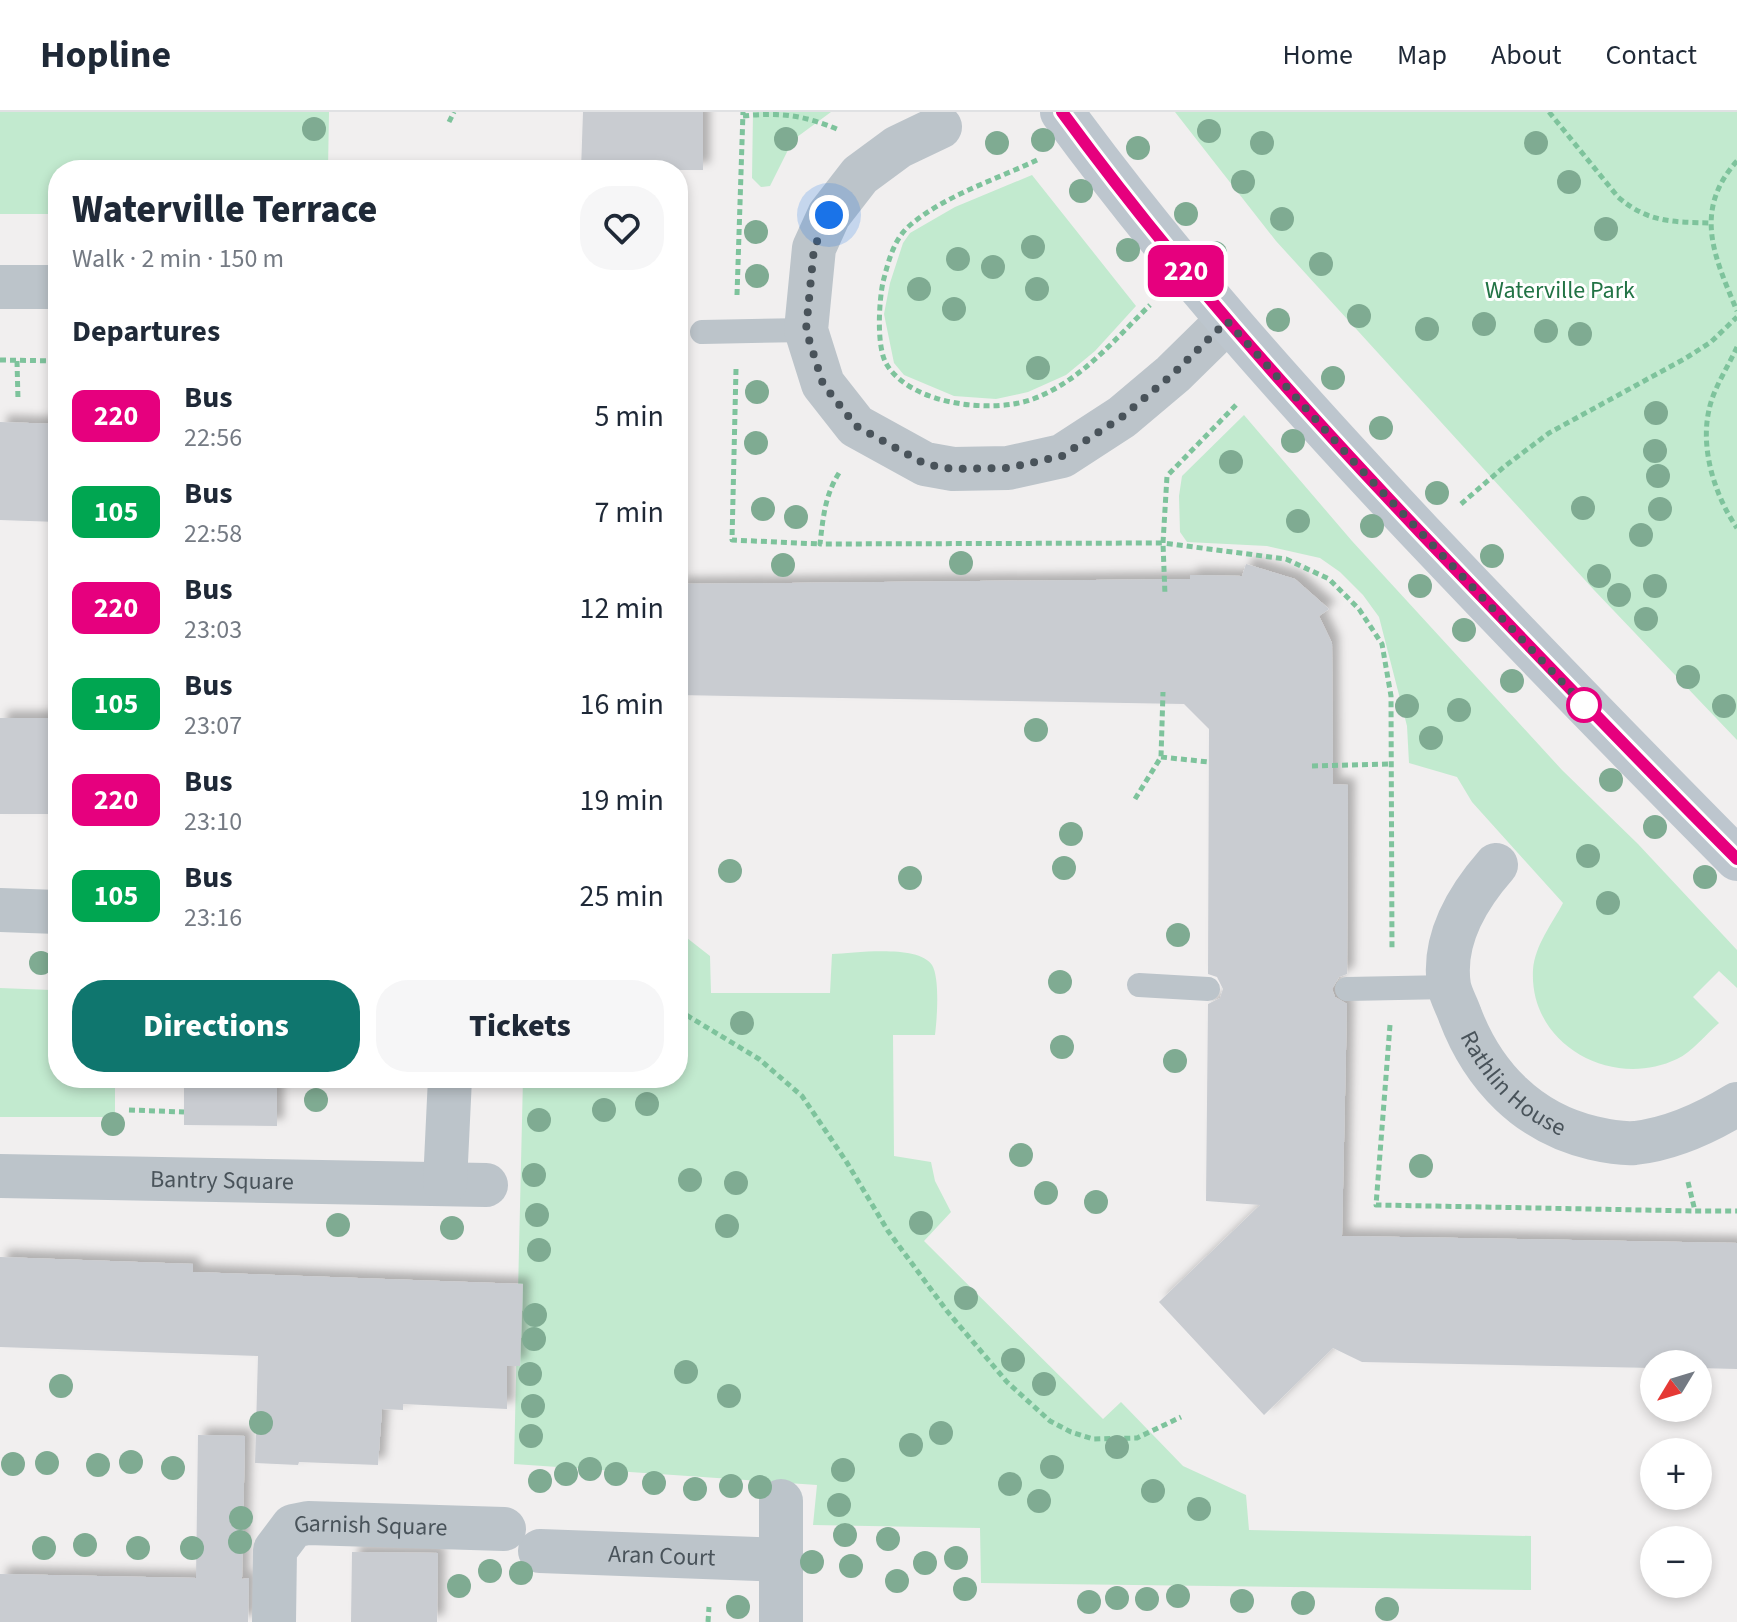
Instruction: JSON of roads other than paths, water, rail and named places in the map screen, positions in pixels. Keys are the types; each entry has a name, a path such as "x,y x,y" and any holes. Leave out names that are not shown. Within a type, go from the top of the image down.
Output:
{"street":[{"path":"1062,112 1147,223 1272,372 1512,632 1737,859"},
{"path":"940,127 898,147 860,175 829,215 814,248 806,330 823,384 856,426 925,464 953,469 1008,468 1062,456 1122,417 1173,374 1227,321"},
{"path":"0,287 48,287"},
{"name":"Rathlin House","path":"1496,865 1476,888 1462,912 1450,949 1449,987 1467,1033 1508,1094 1526,1109 1577,1135 1633,1143 1678,1134 1737,1104"},
{"path":"0,910 48,912"},
{"name":"Bantry Square","path":"0,1176 466,1184 452,1088"},
{"path":"781,1501 781,1622"},
{"name":"Garnish Square","path":"274,1622 275,1550 293,1526 308,1523 522,1540"},
{"name":"Aran Court","path":"522,1540 782,1560"}],"lane":[{"path":"702,332 806,330"},
{"path":"1139,985 1208,989"},
{"path":"1347,989 1449,987"}],"park label":[{"name":"Waterville Park","path":"1560,290"}]}
